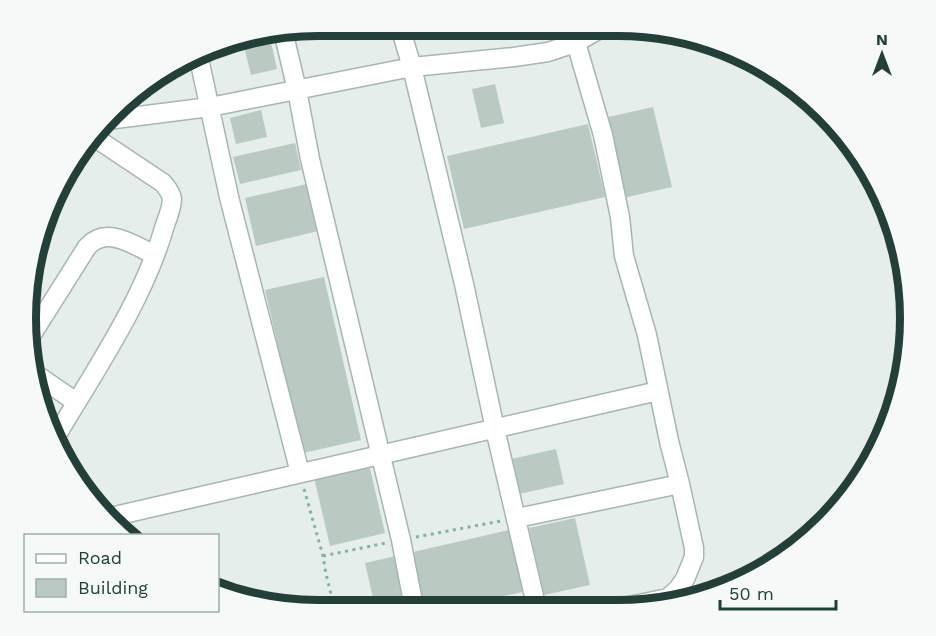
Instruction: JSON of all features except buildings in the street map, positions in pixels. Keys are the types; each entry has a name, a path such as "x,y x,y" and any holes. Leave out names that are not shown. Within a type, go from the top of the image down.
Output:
{"street":[{"path":"403,36 464,284 535,600"},
{"path":"120,118 210,107 412,67 548,52 573,36 603,135 620,217 624,256 647,335 672,457 694,548 694,557 685,579 670,596"},
{"path":"285,38 310,159 401,540 413,600"},
{"path":"200,62 229,197 300,473"},
{"path":"59,431 111,345 141,287 155,255 172,200 170,192 163,183 99,140"},
{"path":"37,327 87,247 96,239 112,237 122,239 155,255"},
{"path":"42,378 76,402"},
{"path":"117,515 658,391"},
{"path":"517,518 680,483"}],"path":[{"path":"300,473 332,600"},
{"path":"323,556 517,518"}]}
